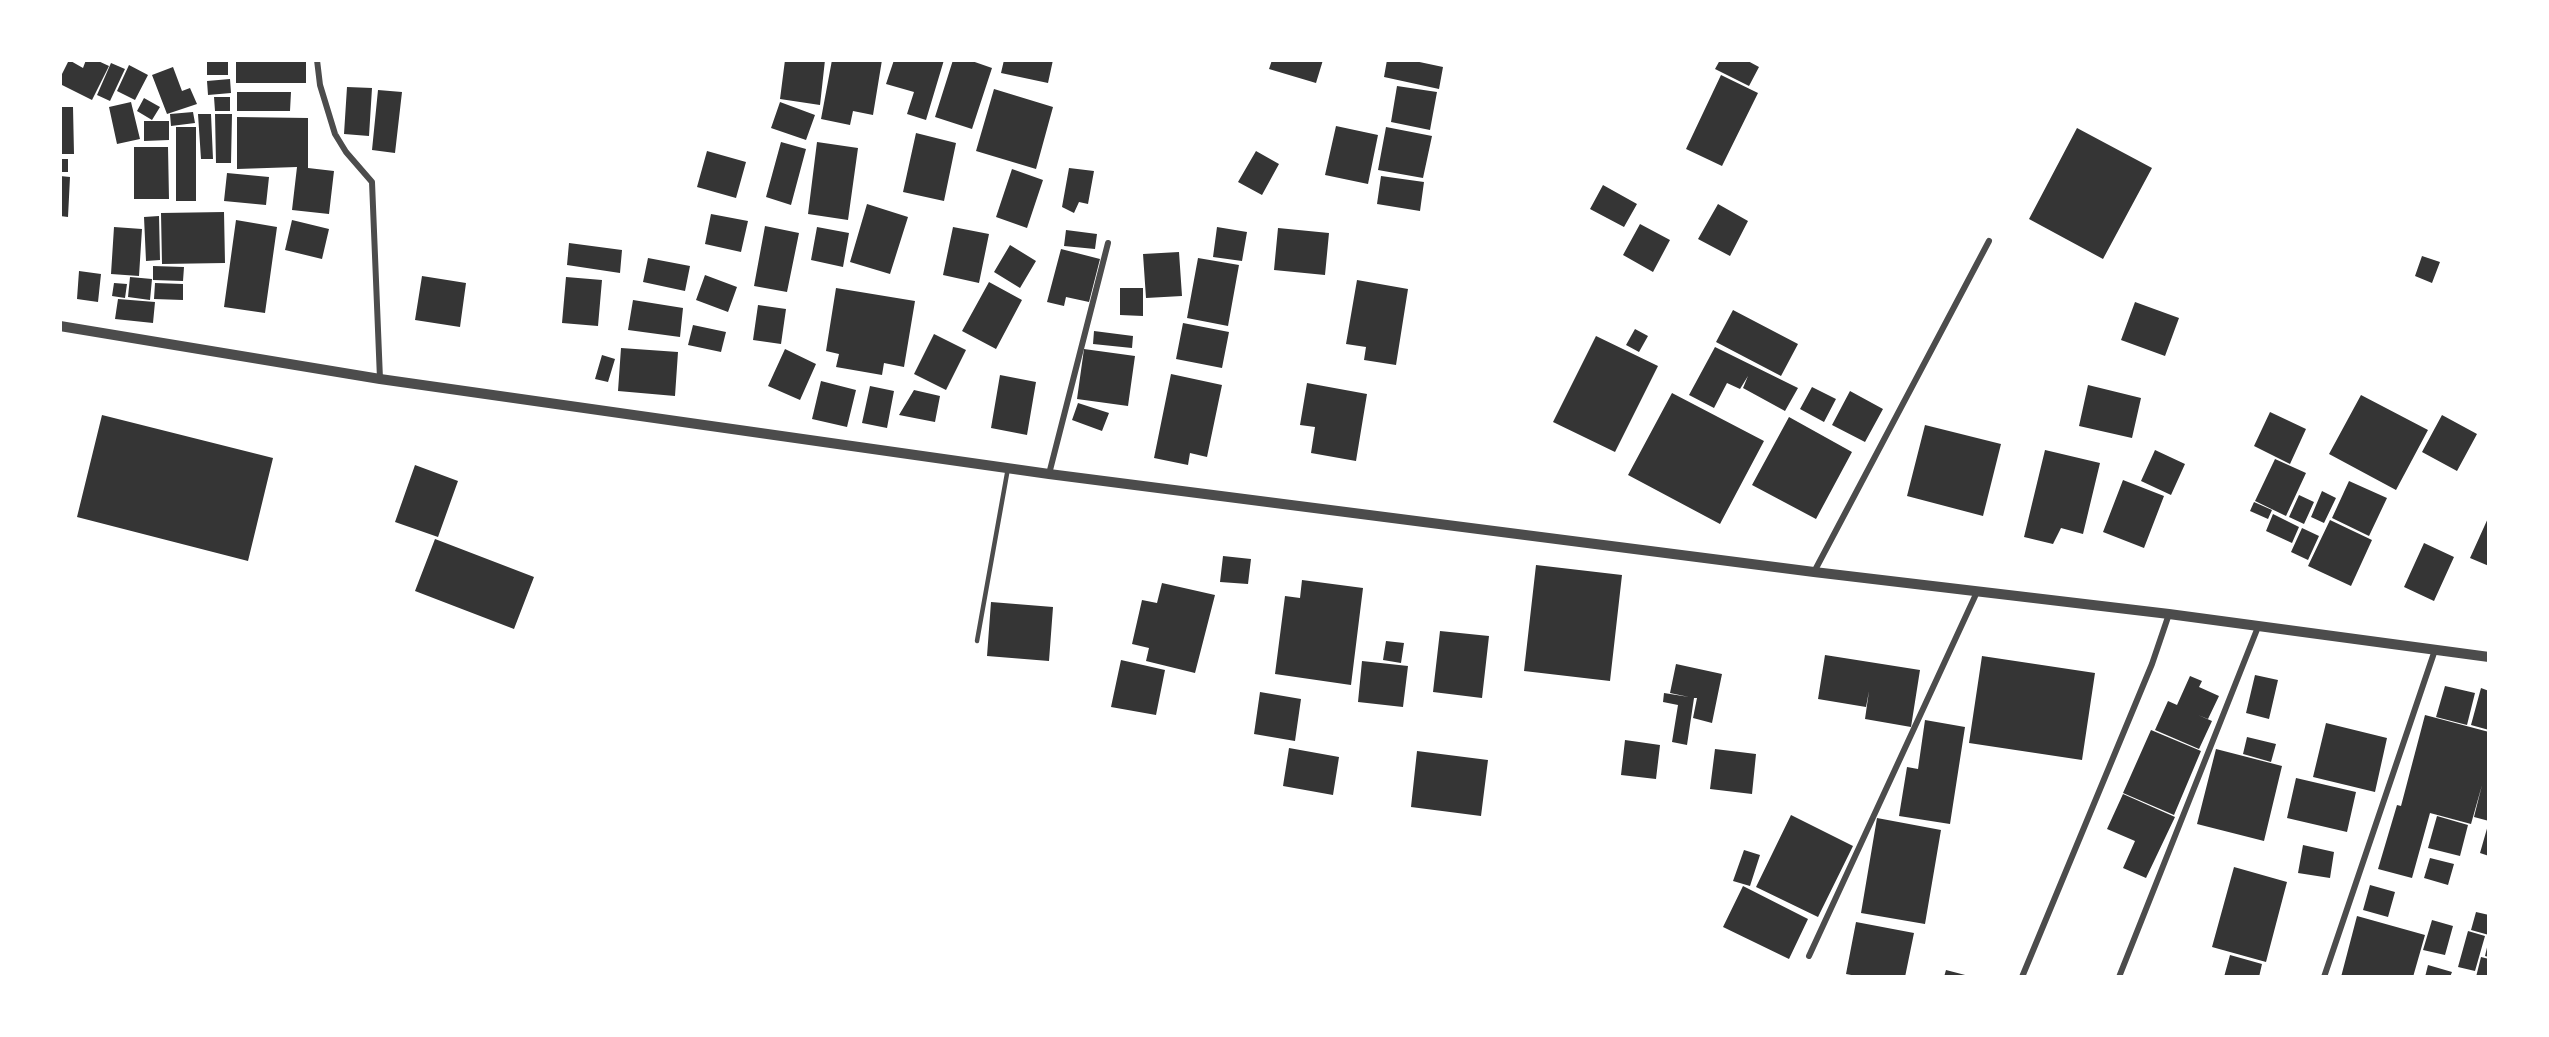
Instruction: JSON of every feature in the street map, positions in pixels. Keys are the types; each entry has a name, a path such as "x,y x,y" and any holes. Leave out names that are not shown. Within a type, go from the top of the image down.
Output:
{"street":[{"path":"317,60 320,85 335,134 346,152 372,182 380,379"},
{"path":"1814,572 1989,241"},
{"path":"1049,474 1108,243"},
{"path":"60,326 380,379 1049,474 1814,572 2169,614 2489,657"},
{"path":"1809,956 1977,592"},
{"path":"2022,977 2147,675 2169,614"},
{"path":"2119,977 2259,627"},
{"path":"2324,977 2435,650"}],"lane":[{"path":"977,641 1008,468"}],"building":[{"path":"69,60 83,68 86,60 96,60 109,66 92,100 60,84 60,78"},
{"path":"207,60 228,60 228,75 207,75"},
{"path":"236,60 306,60 306,83 236,83"},
{"path":"785,60 825,60 820,105 780,99"},
{"path":"832,60 882,60 873,115 853,111 850,125 821,119"},
{"path":"894,60 944,60 926,120 907,114 914,92 886,84"},
{"path":"953,60 969,60 992,68 972,129 935,117"},
{"path":"1004,60 1053,60 1048,83 1001,73"},
{"path":"1272,60 1323,60 1316,83 1269,69"},
{"path":"1387,60 1410,60 1443,67 1439,89 1384,77"},
{"path":"1720,60 1746,60 1759,67 1749,86 1715,69"},
{"path":"111,63 125,69 110,101 97,95"},
{"path":"129,65 148,75 135,100 117,91"},
{"path":"173,67 182,91 190,88 197,104 167,114 152,75"},
{"path":"1721,75 1758,93 1722,166 1686,149"},
{"path":"230,79 231,93 208,95 207,81"},
{"path":"1397,86 1437,92 1430,130 1391,122"},
{"path":"347,87 372,88 369,136 344,134"},
{"path":"994,89 1053,107 1036,169 976,151"},
{"path":"378,90 402,92 395,153 372,150"},
{"path":"237,92 291,92 290,111 237,111"},
{"path":"214,97 230,97 230,111 215,111"},
{"path":"144,98 160,107 152,120 137,111"},
{"path":"131,102 140,139 117,144 109,107"},
{"path":"780,102 815,115 806,140 771,128"},
{"path":"60,107 73,107 74,154 60,154"},
{"path":"193,112 195,123 171,126 170,114"},
{"path":"198,114 211,114 213,159 201,159"},
{"path":"215,114 232,114 231,163 216,163"},
{"path":"237,117 308,118 308,168 334,171 329,214 292,210 297,167 237,169"},
{"path":"144,121 169,121 169,140 144,141"},
{"path":"1336,126 1378,135 1368,184 1325,175"},
{"path":"176,127 196,127 196,201 176,201"},
{"path":"1386,127 1432,136 1423,178 1378,170"},
{"path":"2077,128 2152,168 2103,259 2029,219"},
{"path":"916,133 956,143 944,201 903,192"},
{"path":"781,142 806,149 791,205 766,197"},
{"path":"817,142 858,148 848,220 808,214"},
{"path":"134,147 168,147 169,199 134,199"},
{"path":"707,151 746,162 736,198 697,187"},
{"path":"1256,151 1279,164 1262,195 1238,182"},
{"path":"60,159 68,159 68,172 60,172"},
{"path":"1069,168 1094,171 1088,204 1079,202 1074,213 1062,207"},
{"path":"1012,169 1043,180 1027,228 996,217"},
{"path":"227,173 269,177 266,205 224,201"},
{"path":"60,176 70,177 68,217 60,216"},
{"path":"1381,176 1424,182 1420,211 1377,204"},
{"path":"1603,185 1637,204 1624,227 1590,209"},
{"path":"867,204 908,217 890,274 850,262"},
{"path":"1718,204 1748,221 1730,256 1698,239"},
{"path":"224,212 225,263 162,264 161,213"},
{"path":"711,214 748,221 741,252 705,244"},
{"path":"159,216 160,260 146,261 144,217"},
{"path":"236,220 277,227 265,313 224,307"},
{"path":"292,220 329,229 322,259 285,250"},
{"path":"1640,224 1670,240 1653,272 1623,255"},
{"path":"765,226 799,233 787,292 754,286"},
{"path":"114,227 142,229 139,276 111,274"},
{"path":"817,227 849,233 843,267 811,260"},
{"path":"953,227 989,234 979,283 943,275"},
{"path":"1217,227 1247,232 1242,261 1213,257"},
{"path":"1278,228 1329,233 1325,275 1274,270"},
{"path":"1066,230 1097,234 1095,249 1064,246"},
{"path":"569,243 622,250 620,273 567,265"},
{"path":"1010,245 1036,261 1020,288 994,272"},
{"path":"1061,249 1100,259 1089,302 1066,297 1064,306 1047,302"},
{"path":"1179,252 1182,296 1146,298 1143,254"},
{"path":"2422,256 2440,262 2432,283 2415,276"},
{"path":"648,258 690,266 685,291 643,282"},
{"path":"1198,258 1239,265 1228,326 1187,318"},
{"path":"153,266 184,267 183,281 153,280"},
{"path":"79,271 101,274 98,302 77,299"},
{"path":"705,275 737,287 728,312 696,300"},
{"path":"422,276 466,283 460,327 415,320"},
{"path":"130,277 152,279 150,300 128,297"},
{"path":"566,277 602,280 598,326 562,323"},
{"path":"1357,280 1408,289 1396,365 1364,360 1366,347 1346,344"},
{"path":"989,282 1022,300 996,349 962,331"},
{"path":"114,283 127,284 125,298 112,296"},
{"path":"155,283 183,284 183,300 154,299"},
{"path":"836,288 915,301 904,367 884,363 882,375 836,367 839,354 826,351"},
{"path":"1120,288 1143,288 1143,316 1120,315"},
{"path":"118,299 155,302 153,323 115,319"},
{"path":"633,300 683,308 680,337 628,330"},
{"path":"2135,302 2179,318 2165,356 2121,340"},
{"path":"758,305 786,309 781,344 753,340"},
{"path":"1733,310 1798,344 1781,376 1716,342"},
{"path":"1183,323 1229,332 1222,368 1176,359"},
{"path":"693,325 726,332 721,352 688,345"},
{"path":"1635,329 1648,336 1639,352 1626,345"},
{"path":"1094,331 1133,336 1132,348 1093,344"},
{"path":"934,334 966,350 946,390 914,374"},
{"path":"1596,336 1658,366 1615,452 1553,422"},
{"path":"1715,347 1798,388 1785,411 1743,388 1748,376 1740,389 1727,383 1714,408 1689,395"},
{"path":"621,348 678,352 675,396 618,391"},
{"path":"785,349 816,364 800,400 768,386"},
{"path":"1084,349 1135,356 1128,406 1077,399"},
{"path":"602,355 615,359 608,382 595,379"},
{"path":"1171,374 1222,385 1207,457 1190,453 1188,465 1154,458"},
{"path":"1000,375 1036,382 1027,435 991,428"},
{"path":"821,381 856,390 847,427 812,419"},
{"path":"1307,383 1367,394 1356,461 1311,453 1315,427 1300,425"},
{"path":"2088,385 2141,398 2132,438 2079,426"},
{"path":"870,386 894,391 887,428 862,423"},
{"path":"1812,387 1836,399 1824,422 1800,409"},
{"path":"914,390 940,396 935,422 899,415"},
{"path":"1850,391 1883,409 1865,442 1832,425"},
{"path":"1672,393 1764,441 1720,524 1628,475"},
{"path":"2361,395 2428,430 2396,490 2329,454"},
{"path":"1078,403 1109,413 1102,431 1072,420"},
{"path":"2270,412 2306,429 2290,464 2254,446"},
{"path":"102,415 273,458 248,561 77,517"},
{"path":"2442,415 2477,434 2457,471 2422,452"},
{"path":"1789,417 1852,452 1816,519 1752,485"},
{"path":"1925,425 2001,444 1983,516 1907,496"},
{"path":"2045,450 2100,463 2083,534 2061,528 2053,544 2024,537"},
{"path":"2155,450 2185,464 2171,495 2141,481"},
{"path":"2275,459 2306,473 2286,516 2255,501"},
{"path":"415,465 458,481 438,537 395,522"},
{"path":"2123,480 2164,496 2144,548 2103,532"},
{"path":"2349,481 2387,498 2369,536 2332,518"},
{"path":"2322,491 2336,498 2324,523 2311,517"},
{"path":"2299,495 2314,502 2304,524 2289,517"},
{"path":"2254,502 2272,510 2268,519 2250,511"},
{"path":"2273,514 2299,527 2292,543 2266,531"},
{"path":"2489,516 2489,566 2470,558"},
{"path":"2330,520 2372,540 2351,586 2308,566"},
{"path":"2302,528 2319,536 2308,560 2291,552"},
{"path":"435,539 534,577 514,629 415,591"},
{"path":"2424,543 2454,557 2434,601 2404,587"},
{"path":"1223,556 1251,559 1248,584 1220,582"},
{"path":"1536,565 1622,575 1610,681 1524,671"},
{"path":"1302,580 1363,588 1351,685 1275,674 1285,596 1300,598"},
{"path":"1162,583 1215,595 1195,673 1146,661 1149,648 1132,644 1142,600 1157,603"},
{"path":"991,602 1053,607 1049,661 987,656"},
{"path":"1440,631 1489,636 1482,698 1433,692"},
{"path":"1386,641 1404,643 1401,663 1383,660"},
{"path":"1825,655 1920,670 1911,727 1865,719 1869,691 1866,707 1818,699"},
{"path":"1982,656 2095,673 2082,760 1969,743"},
{"path":"1121,660 1165,670 1156,715 1111,707"},
{"path":"1362,661 1408,666 1403,707 1358,702"},
{"path":"1676,664 1722,674 1712,723 1693,718 1697,698 1694,698 1687,745 1672,742 1678,705 1663,702 1664,693 1689,697 1670,693"},
{"path":"2255,675 2278,680 2269,719 2246,713"},
{"path":"2190,676 2202,681 2199,687 2219,696 2208,719 2198,715 2212,721 2199,749 2155,730 2168,701 2177,705"},
{"path":"2445,686 2475,693 2467,725 2436,717"},
{"path":"2481,688 2489,691 2489,730 2471,725"},
{"path":"1260,692 1301,699 1295,741 1254,734"},
{"path":"2425,715 2489,732 2489,821 2474,817 2482,785 2471,824 2430,813 2412,878 2378,869 2397,805 2401,806"},
{"path":"1925,720 1965,727 1950,824 1899,816 1907,767 1918,769"},
{"path":"2326,723 2387,738 2375,792 2313,777"},
{"path":"2151,730 2201,751 2174,815 2123,793"},
{"path":"2247,737 2276,744 2271,762 2243,754"},
{"path":"1625,740 1660,745 1656,779 1621,775"},
{"path":"1289,748 1339,757 1333,795 1283,786"},
{"path":"1715,749 1756,754 1752,794 1710,789"},
{"path":"2216,749 2282,766 2264,841 2197,824"},
{"path":"1417,751 1488,760 1481,816 1411,807"},
{"path":"2296,778 2356,792 2347,832 2287,818"},
{"path":"2123,794 2175,817 2146,878 2123,868 2135,841 2107,829"},
{"path":"1791,815 1853,846 1818,917 1756,887"},
{"path":"2437,816 2468,825 2460,856 2428,848"},
{"path":"1877,818 1941,830 1925,924 1861,913"},
{"path":"2489,825 2489,856 2480,853"},
{"path":"2303,845 2334,852 2330,878 2298,873"},
{"path":"1744,850 1760,855 1750,886 1733,881"},
{"path":"2430,858 2454,864 2448,885 2424,878"},
{"path":"2234,867 2287,882 2266,962 2212,947"},
{"path":"2370,885 2395,892 2388,917 2363,910"},
{"path":"1743,886 1808,919 1789,959 1723,927"},
{"path":"2476,912 2489,915 2489,935 2471,930"},
{"path":"2357,916 2425,935 2413,977 2341,977"},
{"path":"2432,920 2453,926 2445,955 2423,950"},
{"path":"1856,922 1914,933 1905,977 1862,977 1846,974"},
{"path":"2468,931 2485,936 2475,971 2458,967"},
{"path":"2489,943 2489,957 2485,956"},
{"path":"2230,955 2262,964 2259,977 2224,977"},
{"path":"2481,957 2489,959 2489,977 2476,977"},
{"path":"2428,965 2452,972 2450,977 2425,977"},
{"path":"1946,970 1969,976 1969,977 1944,977"}]}
